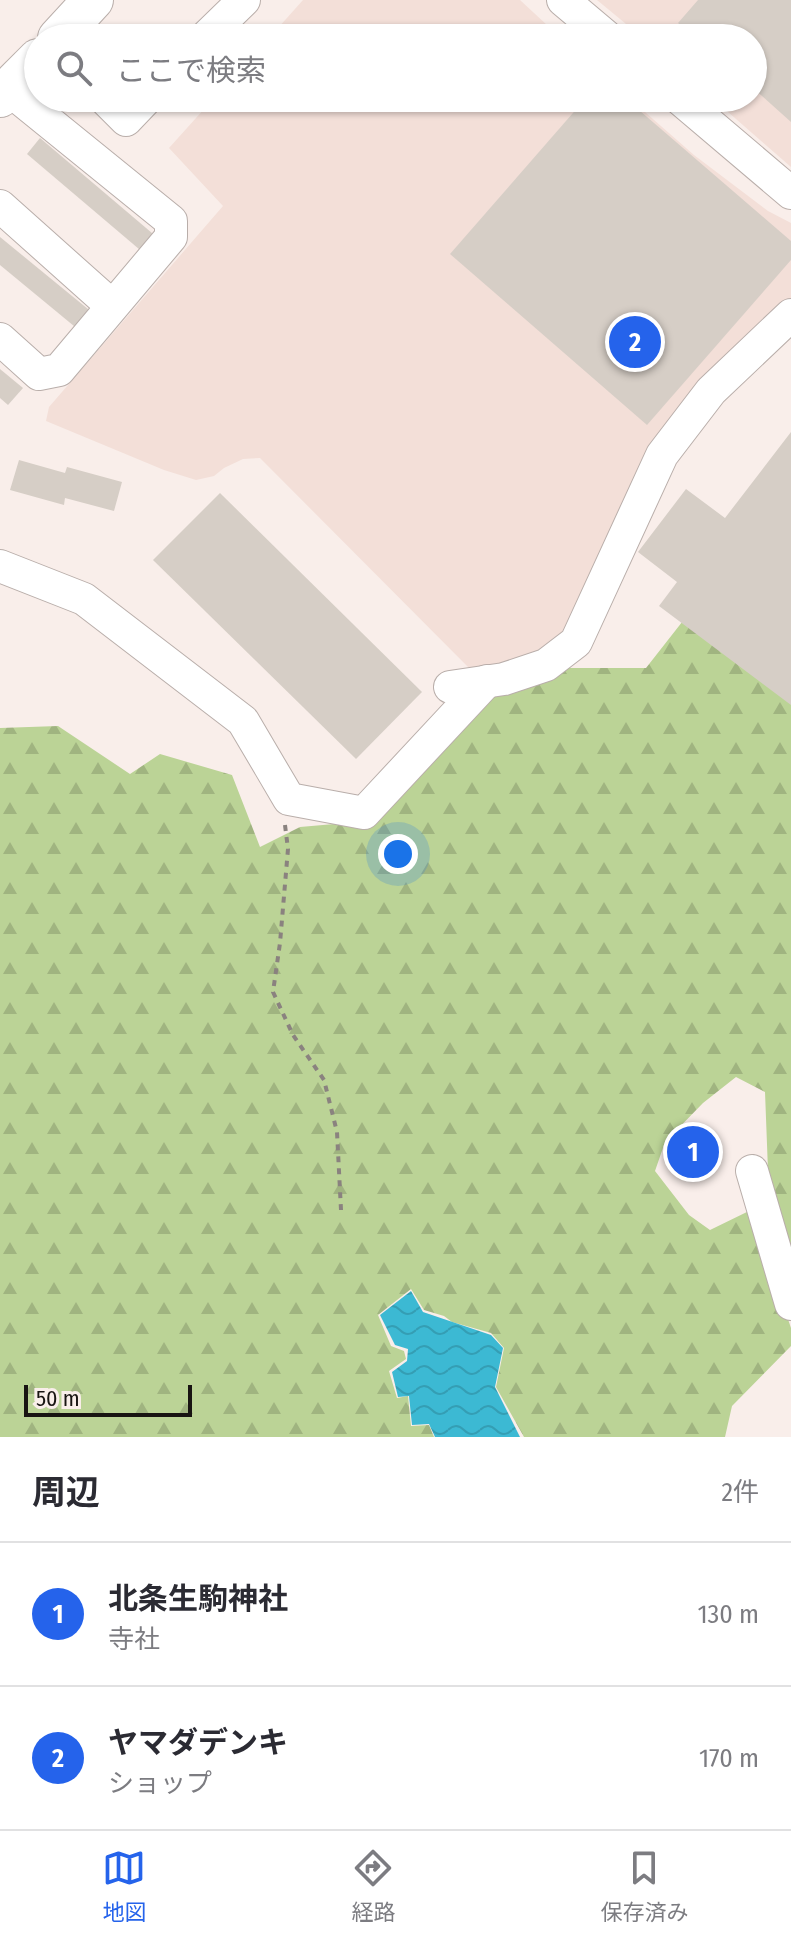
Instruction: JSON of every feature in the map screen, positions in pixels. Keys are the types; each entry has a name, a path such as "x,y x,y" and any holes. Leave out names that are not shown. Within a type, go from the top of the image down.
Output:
{"main road":[{"path":"71,24 93,0"}],"street":[{"path":"219,24 244,0"},
{"path":"563,0 591,24"},
{"path":"0,339 39,374 59,370 171,237 171,221 51,112"},
{"path":"118,112 126,120 134,112"},
{"path":"696,112 791,193"},
{"path":"0,206 112,306"},
{"path":"450,687 504,679 546,665 576,642 662,455 711,391 791,315"},
{"path":"0,566 84,599 243,721 289,799 364,813 487,681"},
{"path":"752,1171 791,1304"}],"path":[{"path":"288,849 273,992 293,1035 324,1080 337,1132 341,1210"}],"shaded area":[{"path":"303,0 520,0 546,24 282,24"},
{"path":"597,0 791,0 791,167 728,112 767,112 767,24 626,24"},
{"path":"201,112 645,112 694,155 768,211 791,223 791,300 698,393 573,625 544,657 478,677 260,458 243,459 214,476 196,480 164,470 46,421 49,407 223,206 169,148"}],"green space":[{"path":"686,617 791,693 791,1276 769,1197 765,1092 736,1077 703,1103 665,1142 655,1171 689,1215 710,1230 751,1210 791,1328 791,1346 732,1406 725,1437 524,1437 496,1387 504,1348 491,1333 424,1310 411,1289 378,1315 391,1346 404,1351 406,1359 389,1371 397,1398 408,1396 411,1426 429,1425 434,1437 0,1437 0,728 58,726 130,774 160,754 232,775 260,847 300,827 380,820 439,748 502,689 566,668 646,668"}],"water":[{"path":"411,1291 423,1312 491,1335 503,1348 495,1387 520,1437 435,1437 429,1424 412,1425 409,1396 398,1397 392,1372 407,1361 408,1349 395,1345 380,1315"}],"building":[{"path":"698,0 791,0 791,122 767,101 767,24 678,23"},
{"path":"574,112 641,112 791,241 791,260 647,425 450,254"},
{"path":"40,138 159,239 146,255 27,154"},
{"path":"0,237 94,314 80,331 0,265"},
{"path":"0,369 23,388 8,405 0,398"},
{"path":"791,432 791,705 659,606 677,582 638,552 686,489 725,518"},
{"path":"19,460 65,473 67,467 122,482 114,511 65,498 64,505 10,490"},
{"path":"220,493 422,692 356,759 153,560"}],"place":[{"name":"ヤマダデンキ","path":"635,342"},
{"name":"北条生駒神社","path":"693,1152"}]}
